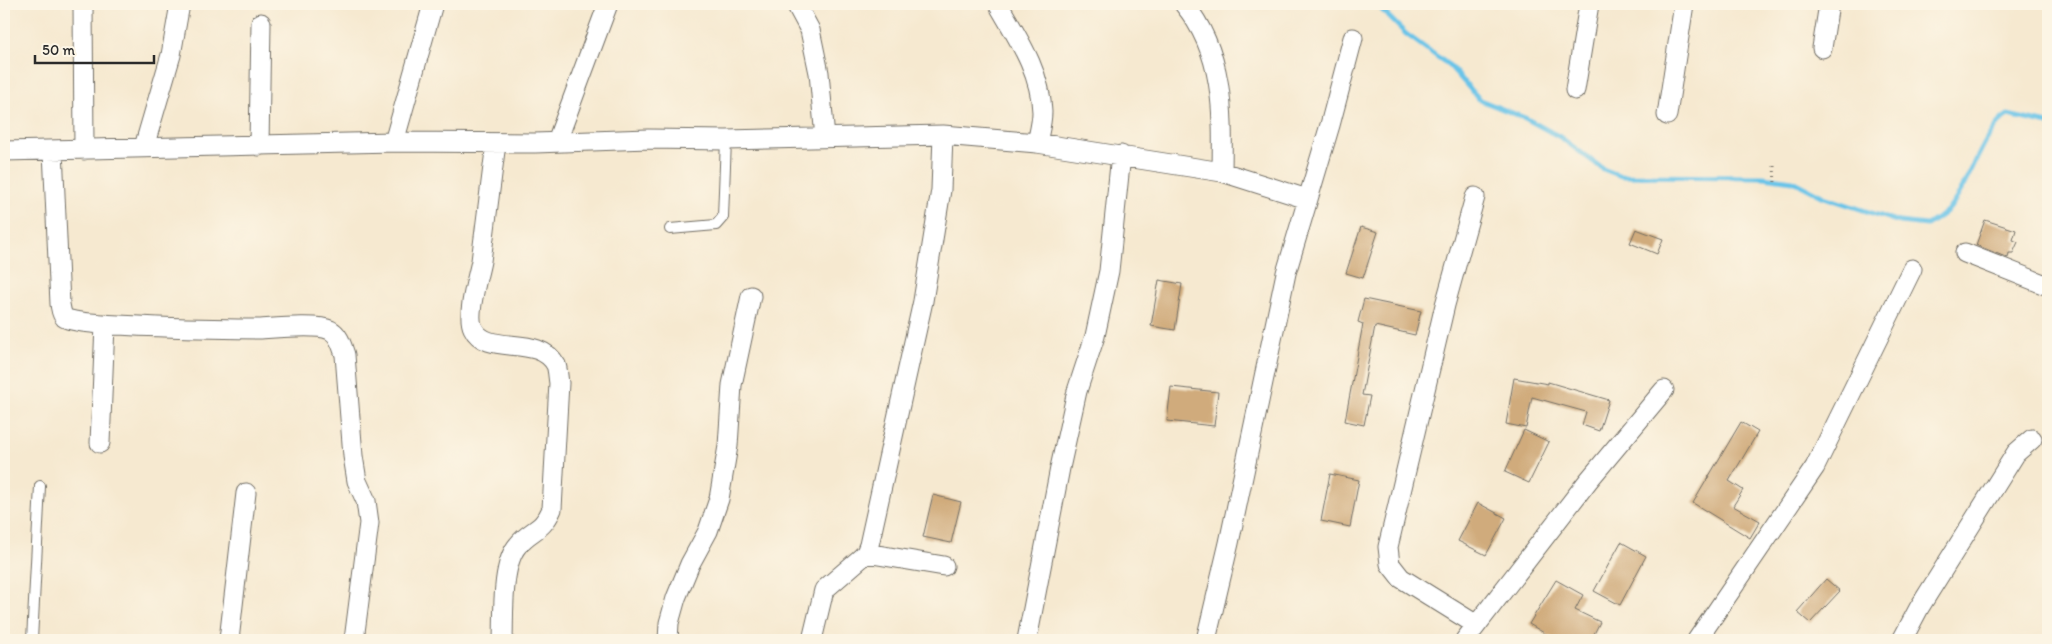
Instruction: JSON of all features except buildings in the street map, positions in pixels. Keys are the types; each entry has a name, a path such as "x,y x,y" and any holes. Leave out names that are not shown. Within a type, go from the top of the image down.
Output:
{"street":[{"path":"83,4 84,150"},
{"path":"144,147 171,55 180,4"},
{"path":"394,142 433,4"},
{"path":"557,142 608,4"},
{"path":"796,4 810,30 817,64 825,138"},
{"path":"998,4 1021,45 1039,86 1042,114 1037,143"},
{"path":"1184,4 1190,11 1212,53 1220,90 1223,125 1222,172"},
{"path":"1575,90 1589,4"},
{"path":"1667,115 1684,4"},
{"path":"1822,48 1829,4"},
{"path":"259,146 261,23"},
{"path":"1206,640 1229,543 1286,273 1353,38"},
{"path":"812,640 824,590 866,553 925,292 941,190 943,135"},
{"path":"4,151 394,142 496,143 943,135 1037,143 1222,172 1307,199"},
{"path":"496,143 472,312 472,326 478,337 490,342 531,347 549,355 557,366 559,383 552,509 547,520 518,545 509,560 503,640"},
{"path":"53,150 61,313 66,319 73,322 106,325 258,329 312,328 330,330 340,340 345,355 353,456 357,481 366,501 369,523 354,640"},
{"path":"1027,640 1060,468 1077,391 1096,336 1109,271 1121,155"},
{"path":"1475,197 1445,305 1388,547 1390,564 1401,578 1475,624"},
{"path":"1965,253 2048,286"},
{"path":"1697,640 1815,467 1912,269"},
{"path":"668,640 669,623 676,598 690,564 708,531 719,499 728,446 732,385 751,296"},
{"path":"100,443 106,325"},
{"path":"1465,640 1475,624 1588,480 1664,390"},
{"path":"1902,640 1919,608 2016,453 2032,439"},
{"path":"229,640 246,493"},
{"path":"866,553 944,566"}],"lane":[{"path":"670,229 716,225 720,222 723,217 726,140"},
{"path":"32,640 40,486"}],"path":[{"path":"1774,166 1775,184"}],"waterway":[{"path":"1376,4 1406,34 1450,66 1480,100 1525,118 1560,137 1603,169 1621,176 1763,177 1793,181 1824,197 1899,222 1927,225 1947,211 1956,199 1984,144 1999,122 2008,115 2048,124"}]}
